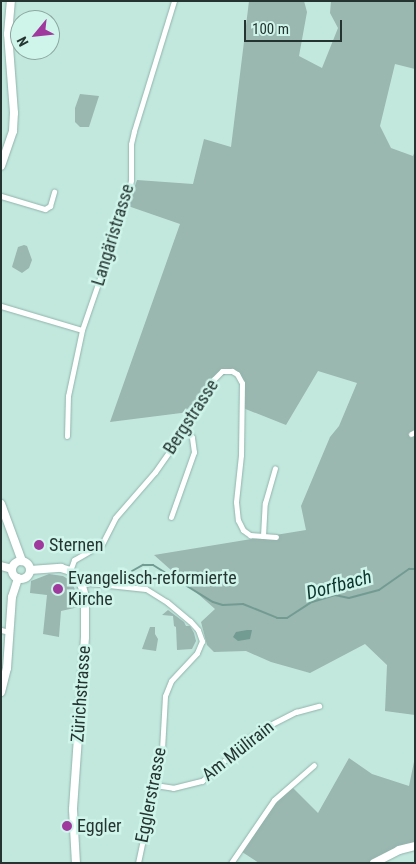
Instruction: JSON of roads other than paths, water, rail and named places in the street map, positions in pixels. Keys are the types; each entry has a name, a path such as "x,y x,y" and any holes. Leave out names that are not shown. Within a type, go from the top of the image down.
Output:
{"main road":[{"path":"1,166 13,131 14,113 8,34 11,1"},
{"path":"1,504 22,561 28,564 30,570 27,576 18,578"},
{"path":"18,578 14,575 12,569 14,564 22,561"},
{"path":"1,566 12,569"},
{"path":"30,570 60,568 70,571 82,585"},
{"path":"1,692 7,668 5,631 18,578"},
{"name":"Zürichstrasse","path":"76,863 74,810 86,623 82,585"},
{"path":"374,863 399,850 415,846"}],"street":[{"name":"Langäristrasse","path":"67,436 68,396 82,330 128,194 134,131 174,1"},
{"path":"1,196 46,209 50,206 54,192"},
{"path":"1,306 82,330"},
{"name":"Bergstrasse","path":"70,571 74,560 102,544 115,518 155,472 185,430 218,374 227,370 237,374 242,383 243,408 236,502 238,520 243,530 250,535 263,536"},
{"path":"171,517 194,452 192,437 185,430"},
{"path":"275,468 265,502 263,536 276,537"},
{"name":"Egglerstrasse","path":"82,585 90,583 146,589 167,602 198,630 202,640 197,653 174,675 168,688 164,705 163,728 154,785 138,863"},
{"name":"Am Mülirain","path":"154,785 173,788 202,781 249,738 266,727 296,712 319,706"},
{"path":"231,863 274,800 314,765"}],"waterway":[{"name":"Dorfbach","path":"132,571 143,565 153,565 213,602 223,605 243,604 277,618 287,618 312,602 335,595 349,598 379,590 409,569 415,569"}],"place":[{"name":"Sternen","path":"39,545"},
{"name":"Evangelisch-reformierte Kirche","path":"58,589"},
{"name":"Eggler","path":"67,826"}]}
